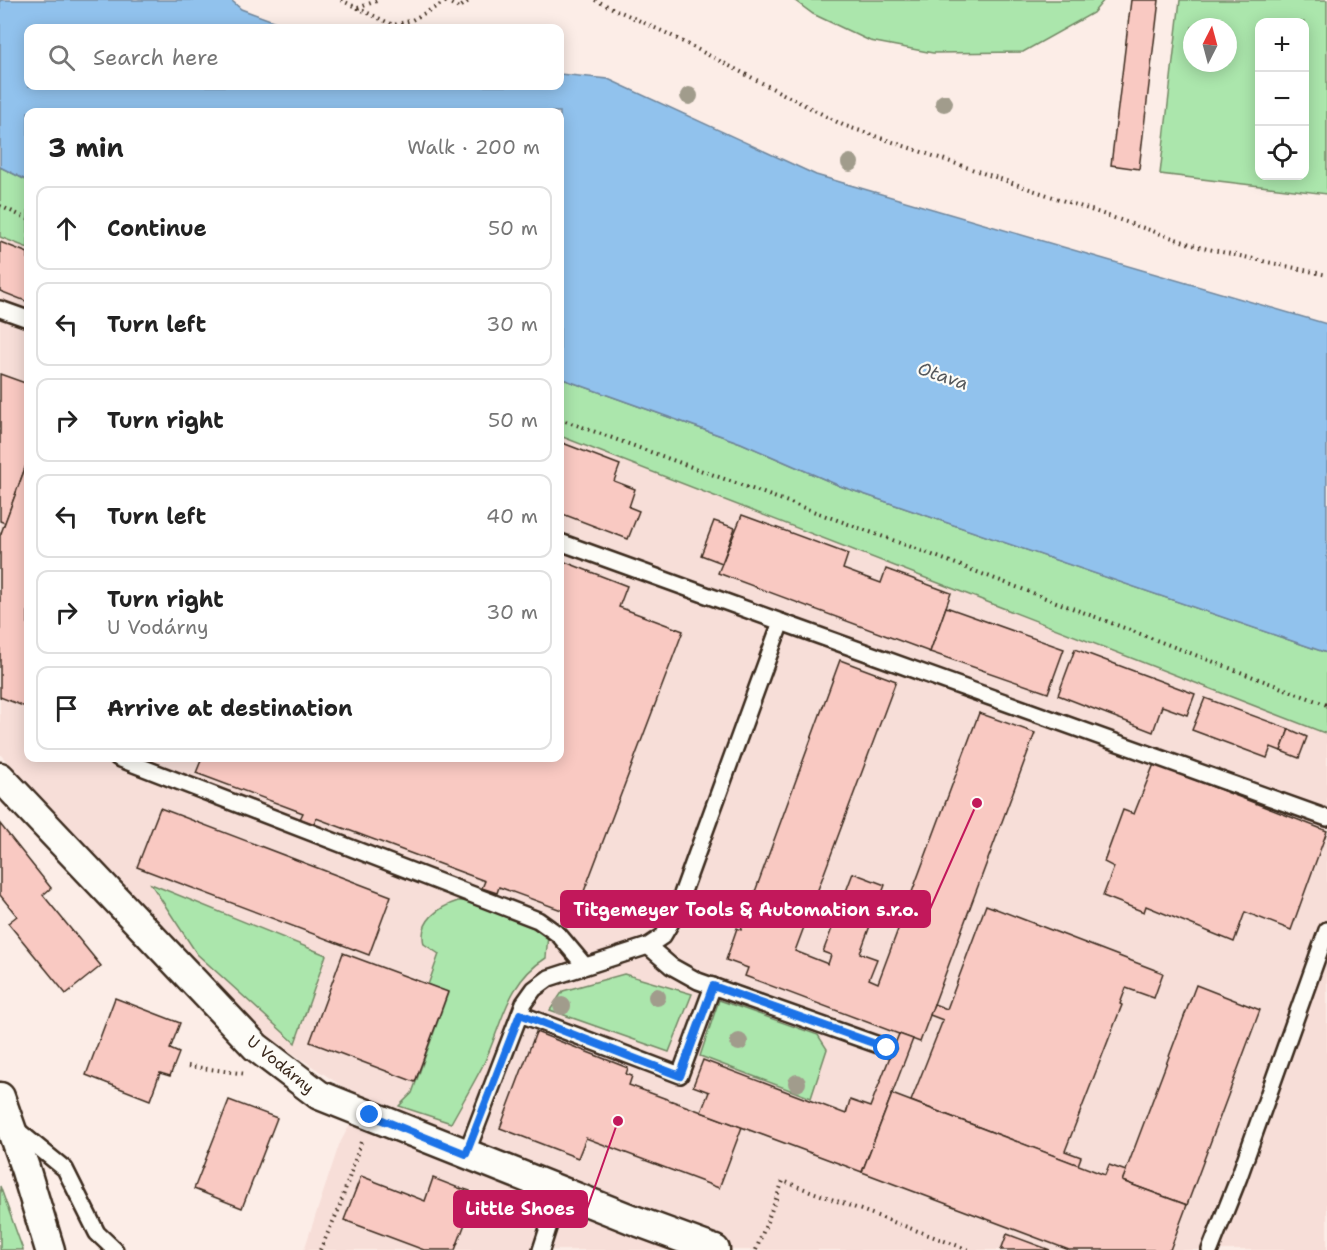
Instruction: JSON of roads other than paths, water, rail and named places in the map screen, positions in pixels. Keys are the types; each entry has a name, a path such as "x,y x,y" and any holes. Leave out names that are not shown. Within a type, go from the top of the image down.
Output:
{"street":[{"name":"U Vodárny","path":"0,777 256,1047 319,1095 715,1250"},
{"path":"5,1110 50,1250"}],"lane":[{"path":"0,309 24,318"},
{"path":"564,543 1327,818"},
{"path":"466,1154 524,1002 534,989 549,978 648,946 663,936 673,919 781,622"},
{"path":"128,762 538,920 559,935 585,966"},
{"path":"1210,1250 1239,1177 1327,930"},
{"path":"648,946 671,966 698,981 887,1048"},
{"path":"520,1014 680,1076 713,986"},
{"path":"5,1110 65,1168 97,1233 115,1250"},
{"path":"541,1250 560,1191"}],"water":[{"name":"Otava","path":"0,0 231,0 241,9 281,24 24,24 24,90 564,90 564,74 608,79 816,175 1327,324 1327,653 840,486 741,443 564,379 564,108 24,108 24,179 0,167"}],"place":[{"name":"Titgemeyer Tools & Automation s.r.o.","path":"977,803"},
{"name":"Little Shoes","path":"618,1121"}]}
